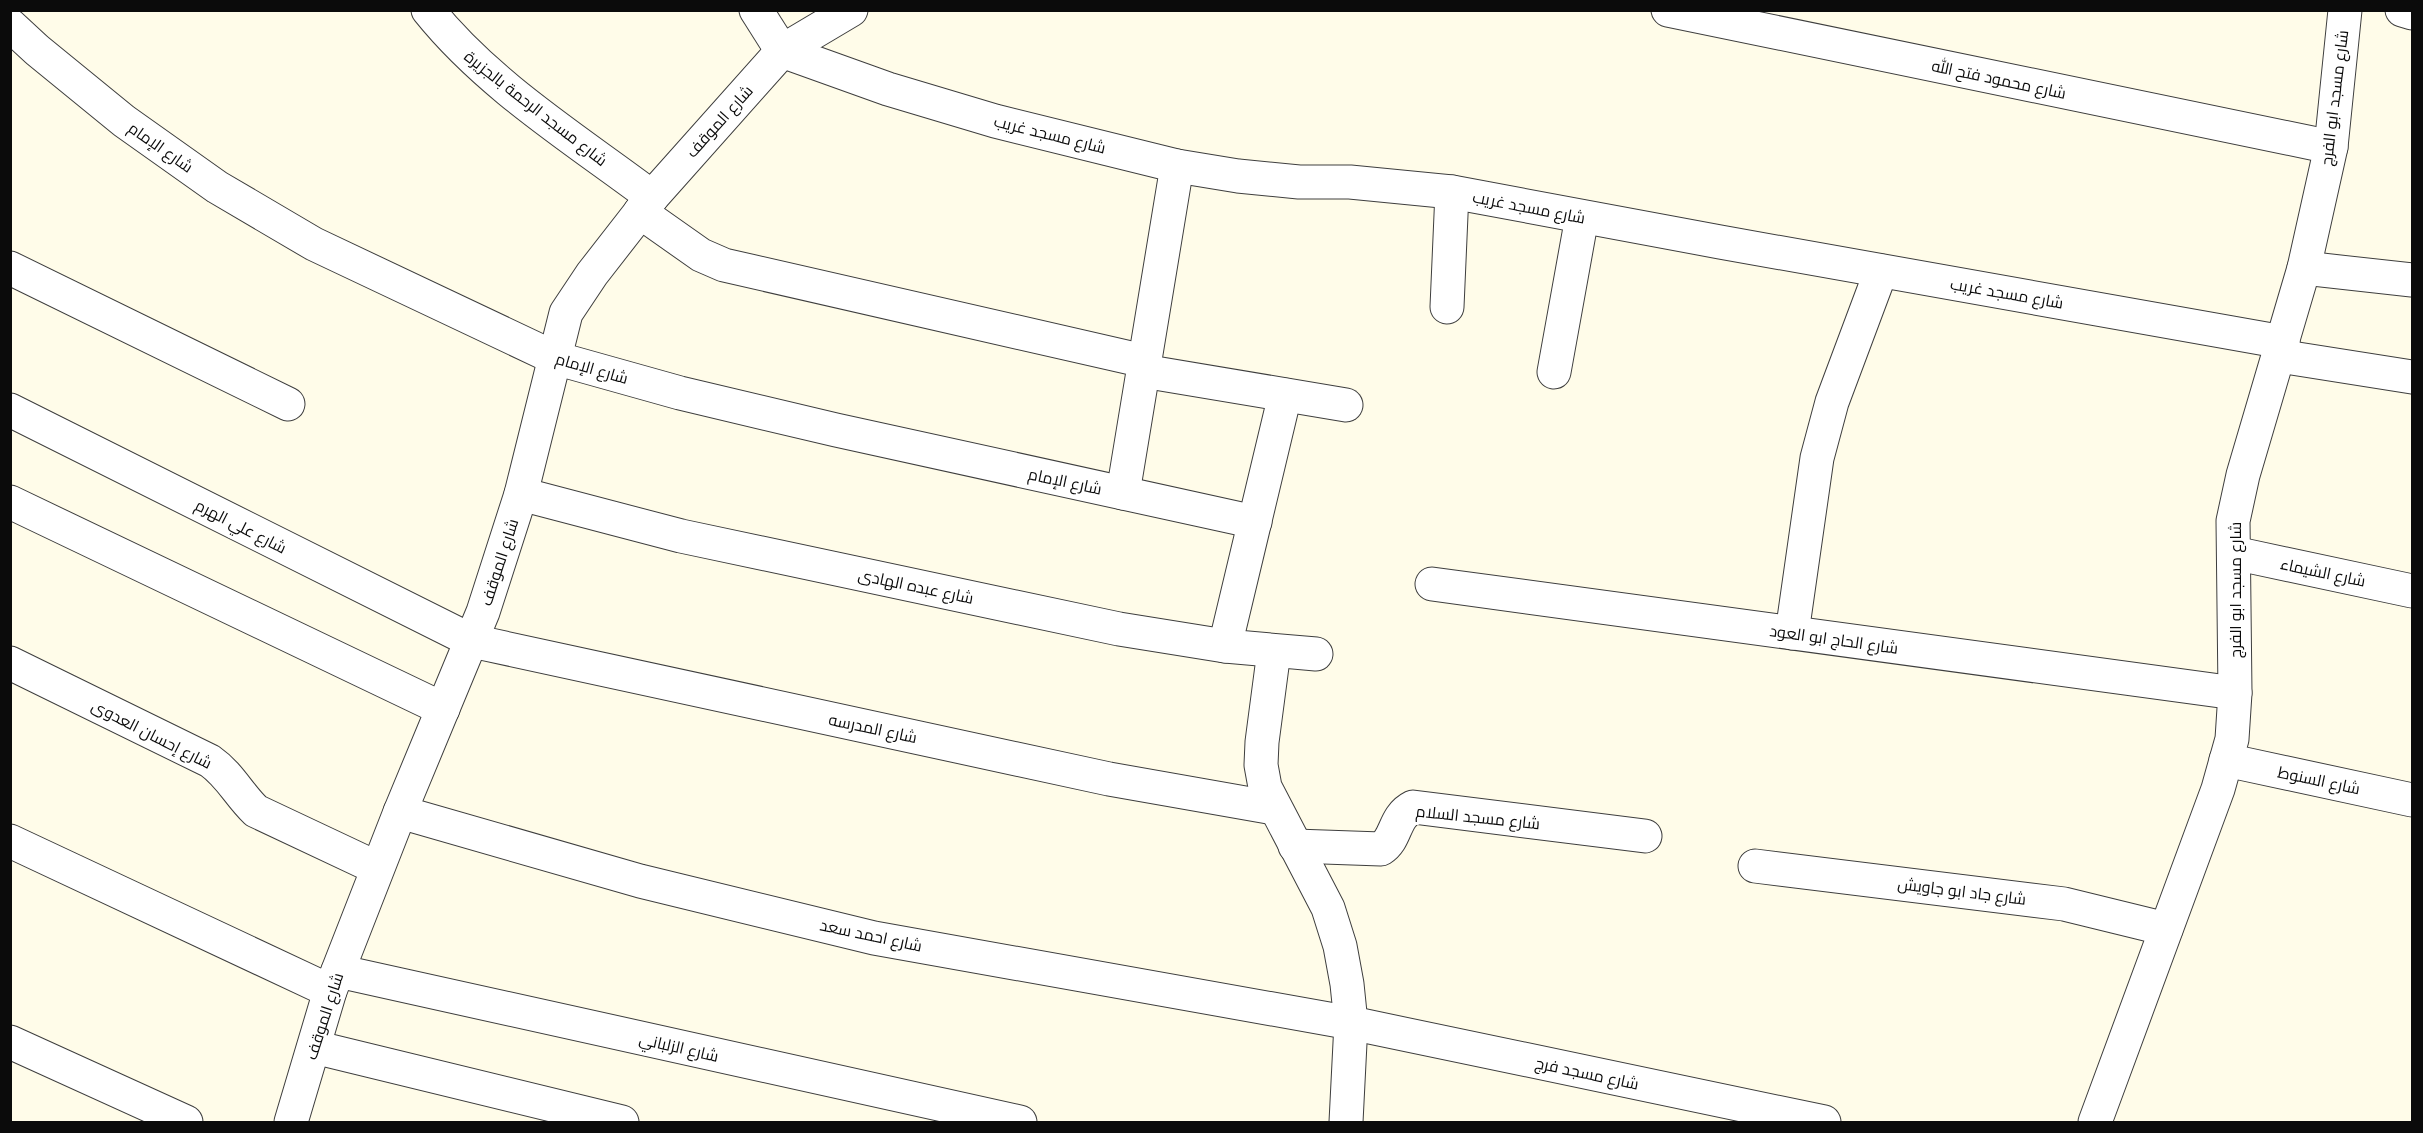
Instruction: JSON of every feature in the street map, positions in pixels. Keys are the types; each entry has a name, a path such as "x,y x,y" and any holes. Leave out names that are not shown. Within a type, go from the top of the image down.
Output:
{"street":[{"name":"شارع مسجد الرحمة بالجزيرة","path":"428,10 465,52 500,83 646,205 701,255 724,265 1144,366 1346,405"},
{"path":"756,10 782,51"},
{"name":"شارع الموقف","path":"291,1122 334,981 377,868 472,641 521,494 566,314 592,274 646,205 782,51 851,10"},
{"name":"شارع محمود فتح الله","path":"1668,10 2331,147"},
{"name":"شارع مسجد ابو الفرج","path":"2096,1122 2218,789 2232,739 2235,693 2233,521 2243,475 2304,268 2331,147 2345,10"},
{"path":"2402,10 2412,12"},
{"name":"شارع الإمام","path":"10,25 124,121 217,187 314,244 555,358 691,396 1255,522"},
{"name":"شارع مسجد غريب","path":"782,51 888,89 995,121 1178,166 1238,176 1299,182 1350,182 1452,192 1881,271 2281,349 2412,377"},
{"path":"1123,493 1178,166"},
{"path":"1447,307 1452,192"},
{"path":"1554,372 1582,217"},
{"path":"10,268 288,404"},
{"path":"2304,268 2412,280"},
{"path":"1792,633 1817,458 1832,402 1881,271"},
{"path":"1225,646 1285,394"},
{"name":"شارع علي الهرم","path":"10,410 472,641"},
{"name":"شارع عبده الهادى","path":"521,494 692,538 1119,629 1225,646 1316,654"},
{"path":"10,502 443,709"},
{"name":"شارع الشيماء","path":"2234,553 2412,591"},
{"name":"شارع الحاج ابو العود","path":"1432,584 2235,693"},
{"name":"شارع المدرسه","path":"472,641 1109,779 1274,808"},
{"path":"1274,651 1261,765 1265,787 1274,808 1328,909 1340,946 1351,1023 1346,1122"},
{"name":"شارع إحسان العدوى","path":"10,663 210,761 231,779 256,811 377,868"},
{"name":"شارع السنوط","path":"2226,760 2412,800"},
{"name":"شارع مسجد السلام","path":"1295,846 1381,849 1389,841 1400,817 1413,807 1645,836"},
{"name":"شارع احمد سعد","path":"400,812 640,882 874,938 1351,1023"},
{"name":"شارع الزلباني","path":"10,841 334,981 1020,1122"},
{"name":"شارع جاد ابو جاويش","path":"1755,866 2064,904 2166,929"},
{"name":"شارع مسجد فرج","path":"1351,1023 1824,1122"},
{"path":"10,1042 186,1122"},
{"path":"314,1047 622,1122"}]}
